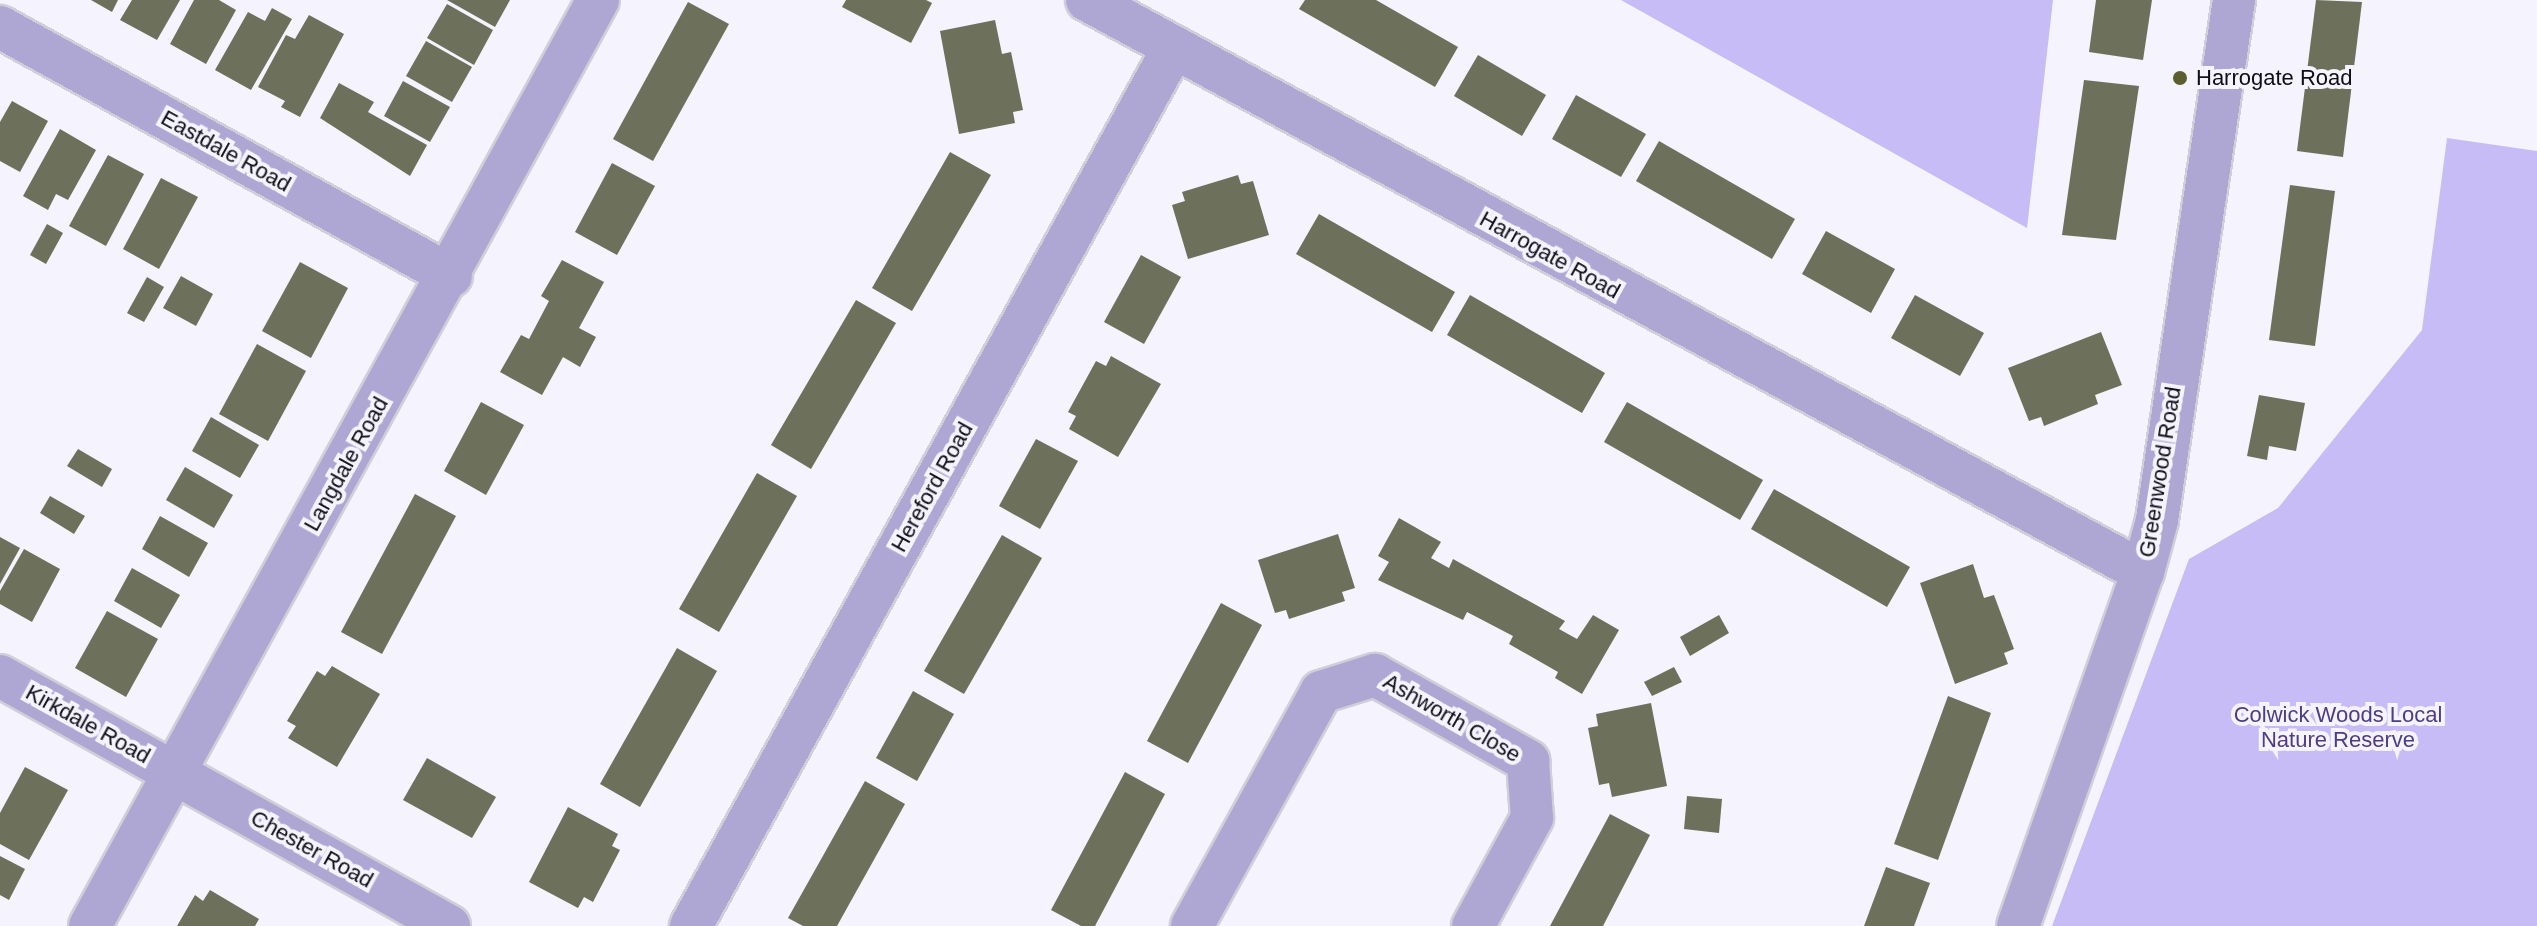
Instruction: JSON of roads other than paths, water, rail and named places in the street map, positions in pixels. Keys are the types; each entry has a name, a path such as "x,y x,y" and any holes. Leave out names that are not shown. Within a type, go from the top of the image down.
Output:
{"street":[{"name":"Langdale Road","path":"90,926 451,276 598,0"},
{"name":"Harrogate Road","path":"1087,0 2143,572"},
{"name":"Greenwood Road","path":"2018,926 2143,572 2157,520 2234,0"},
{"name":"Eastdale Road","path":"0,27 451,276"},
{"name":"Hereford Road","path":"691,926 1174,47"},
{"name":"Ashworth Close","path":"1192,926 1321,692 1375,675 1528,761 1532,818 1473,926"},
{"name":"Kirkdale Road","path":"0,676 176,772"},
{"name":"Chester Road","path":"176,772 449,926"}],"place":[{"name":"Harrogate Road","path":"2180,78"}],"park label":[{"name":"Colwick Woods Local Nature Reserve","path":"2338,726"}]}
